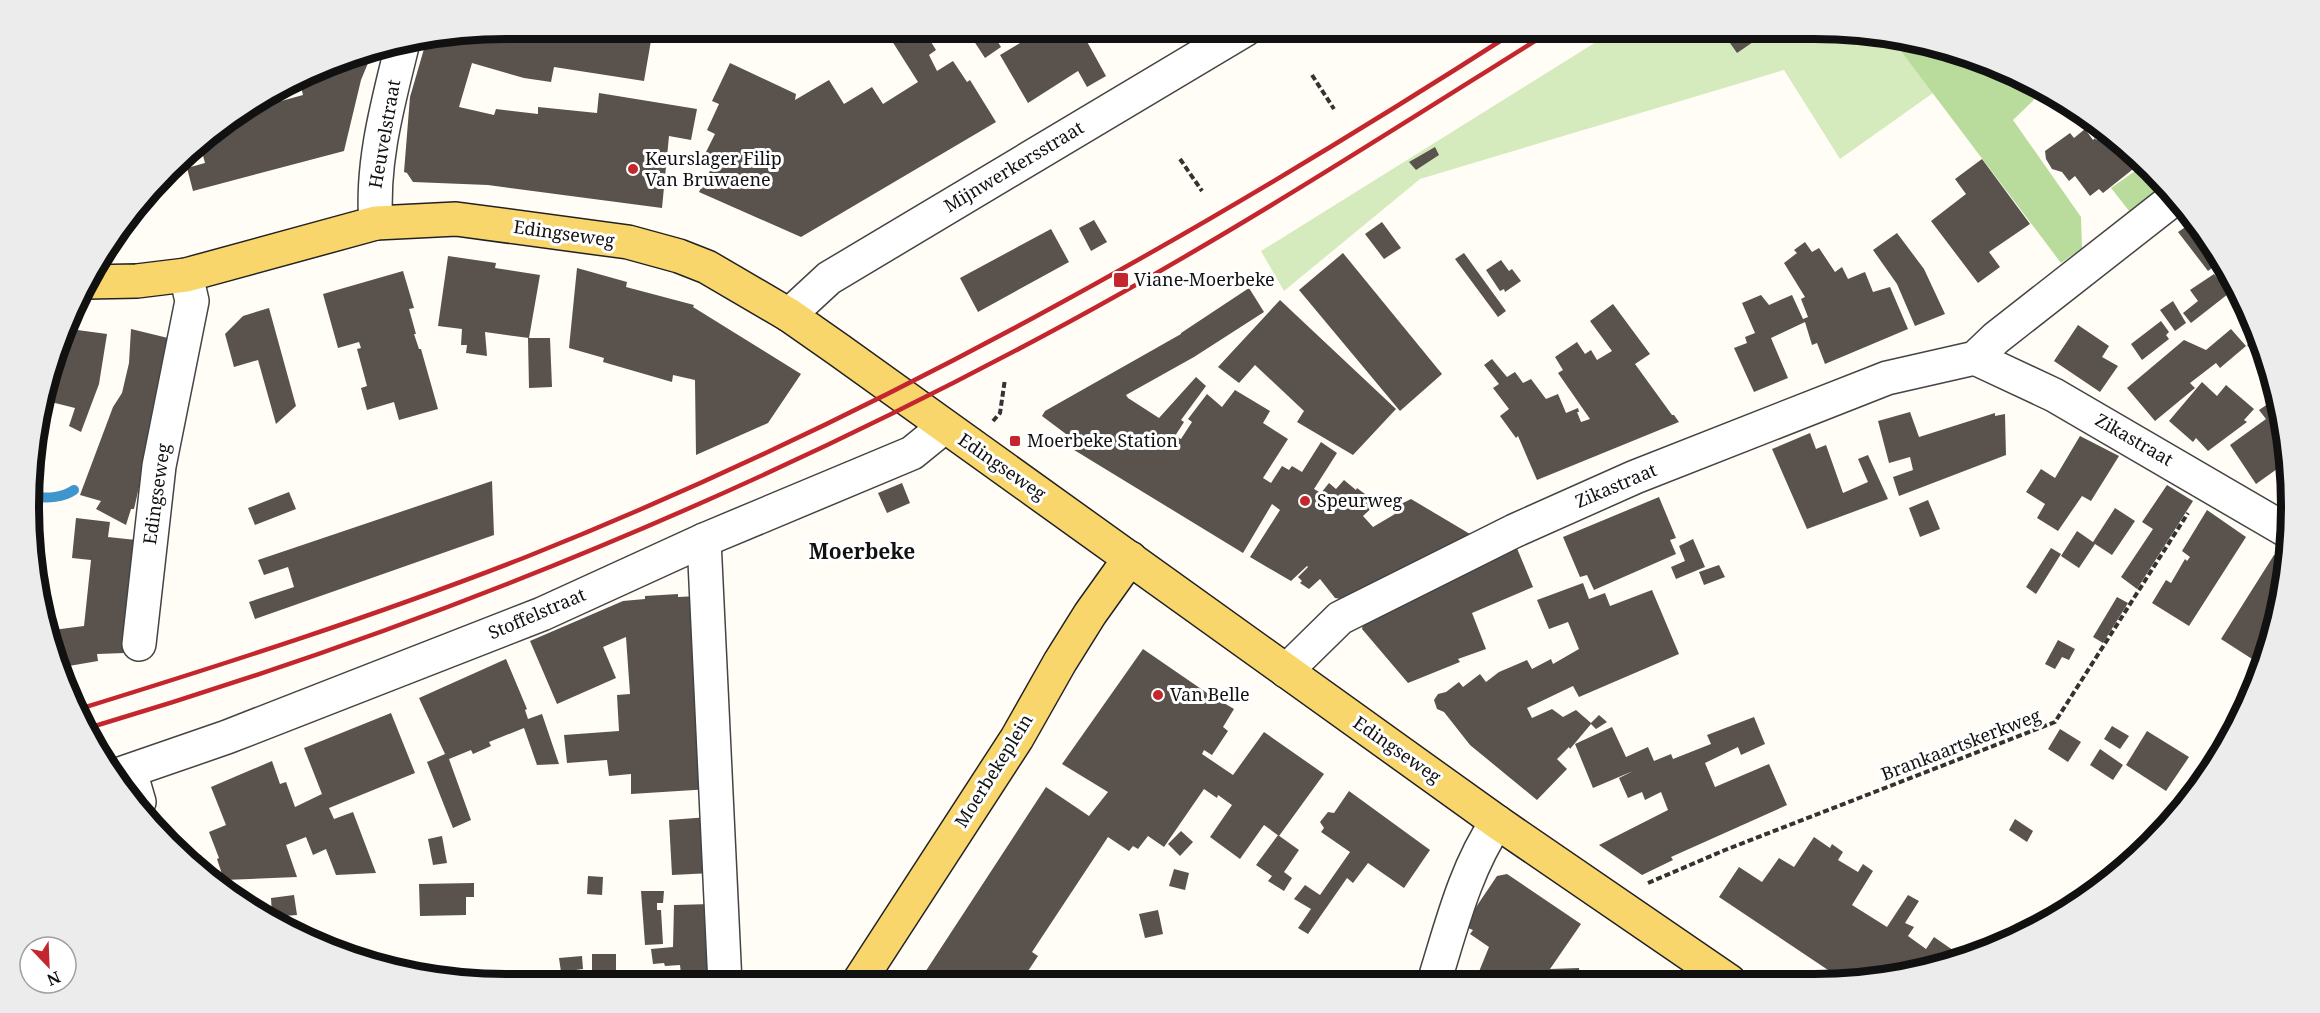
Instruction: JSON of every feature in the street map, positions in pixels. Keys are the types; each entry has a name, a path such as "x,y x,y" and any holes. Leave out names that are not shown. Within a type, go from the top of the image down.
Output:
{"main road":[{"name":"Edingseweg","path":"97,282 137,281 186,275 376,223 456,219 628,242 679,256 707,267 789,315 1497,822 1719,974"},
{"name":"Moerbekeplein","path":"864,974 1017,738 1084,623 1130,558"}],"street":[{"name":"Mijnwerkersstraat","path":"789,315 829,278 1228,39"},
{"name":"Heuvelstraat","path":"376,223 374,194 385,115 401,51"},
{"name":"Zikastraat","path":"1286,671 1340,618 1515,531 1635,477 1887,378 1975,358 2005,331 2168,202"},
{"name":"Edingseweg","path":"139,644 159,466 192,301 186,275"},
{"name":"Zikastraat","path":"1975,358 2054,394 2280,527"},
{"name":"Stoffelstraat","path":"123,773 227,737 531,619 704,540 912,453 944,427"},
{"path":"704,540 724,974"},
{"path":"1436,974 1454,918 1483,844 1497,822"}],"path":[{"path":"1312,75 1334,109"},
{"path":"1180,159 1202,191"},
{"path":"972,446 1000,413 1005,380"},
{"name":"Brankaartskerkweg","path":"1622,908 1645,884 1725,850 2055,722 2207,484"}],"green space":[{"path":"1601,39 1814,39 1875,43 1898,47 1933,93 1840,159 1784,70 1420,179 1284,291 1261,251"},
{"path":"1898,47 1964,64 2037,97 2013,120 2081,217 2082,248 2061,263"},
{"path":"2137,170 2159,192 2130,212 2111,188"}],"building":[{"path":"506,39 651,39 644,81 554,67 551,82 524,78 472,63 459,107 494,115 496,109 538,114 538,107 597,113 599,93 697,109 691,140 669,136 662,208 488,185 413,182 404,172 410,97 425,46"},
{"path":"891,39 929,39 936,50 929,55 937,71 953,61 967,82 970,80 996,122 801,237 699,192 712,167 701,162 715,134 707,130 719,104 712,101 730,63 796,94 795,100 829,80 844,104 872,87 883,104 918,82"},
{"path":"973,39 996,39 1001,47 985,58"},
{"path":"1018,39 1086,39 1106,76 1087,87 1078,71 1028,103 1000,55 1020,43"},
{"path":"1727,39 1756,40 1737,53"},
{"path":"369,60 361,80 344,151 193,191 187,168 205,163 202,152 218,143 217,140 222,136 269,104 303,95 301,87"},
{"path":"2085,129 2093,140 2100,137 2135,168 2103,193 2099,189 2090,196 2075,176 2069,181 2062,172 2052,169 2046,159 2045,151 2070,133 2074,138"},
{"path":"1435,147 1439,155 1416,170 1409,162"},
{"path":"1982,159 2030,224 1989,252 2000,267 1978,283 1931,221 1966,194 1955,179"},
{"path":"1094,220 1107,242 1091,251 1079,228"},
{"path":"1382,222 1401,248 1384,259 1365,234"},
{"path":"2187,226 2214,266 2208,271 2178,232"},
{"path":"1051,229 1069,262 978,312 960,278"},
{"path":"1897,233 1924,269 1945,314 1915,326 1897,284 1873,250"},
{"path":"1805,242 1812,252 1819,248 1835,272 1842,267 1848,279 1865,272 1873,292 1890,287 1908,329 1825,364 1817,343 1812,345 1805,322 1771,338 1788,378 1754,392 1734,348 1747,343 1745,337 1755,333 1742,303 1761,295 1769,305 1792,295 1803,319 1808,317 1801,299 1805,297 1784,263 1797,253 1794,250"},
{"path":"1343,253 1442,374 1400,411 1299,290"},
{"path":"1464,253 1506,311 1498,317 1455,259"},
{"path":"448,256 496,263 495,268 540,275 529,338 485,332 487,356 466,353 467,345 461,345 462,329 438,326"},
{"path":"1501,260 1521,281 1505,292 1504,289 1500,291 1486,270"},
{"path":"577,268 627,282 626,287 694,305 693,307 801,374 768,423 696,455 695,380 673,375 672,382 603,362 604,358 569,348"},
{"path":"403,271 414,308 409,309 416,334 414,334 419,349 421,349 438,409 399,420 394,402 367,410 361,388 367,386 357,349 361,348 359,342 338,348 323,294"},
{"path":"2214,274 2218,279 2220,277 2229,293 2191,323 2183,313 2198,301 2190,290"},
{"path":"1249,288 1264,312 1194,357 1126,395 1128,398 1159,418 1196,377 1206,386 1181,420 1184,422 1175,436 1181,439 1192,422 1188,419 1207,394 1222,407 1235,390 1270,411 1263,423 1288,439 1263,478 1271,483 1282,466 1289,470 1292,466 1302,472 1321,442 1337,453 1314,489 1321,493 1329,483 1336,489 1344,480 1356,490 1357,488 1377,503 1363,516 1373,527 1395,514 1391,509 1411,499 1475,537 1346,600 1335,598 1320,579 1309,589 1300,583 1302,581 1298,577 1307,566 1291,581 1250,557 1280,510 1272,504 1243,553 1061,442 1066,434 1042,416 1045,411 1181,334"},
{"path":"1280,300 1396,409 1353,455 1297,422 1304,411 1255,365 1239,383 1218,367"},
{"path":"2173,301 2186,323 2175,331 2160,310"},
{"path":"1613,304 1650,354 1635,364 1679,422 1537,480 1518,436 1516,438 1500,416 1509,409 1493,388 1499,384 1484,365 1492,359 1507,377 1515,372 1523,383 1531,379 1546,399 1558,394 1566,413 1578,408 1579,412 1577,412 1581,422 1590,419 1558,373 1563,370 1555,357 1577,342 1585,354 1591,350 1597,360 1612,351 1590,321"},
{"path":"269,308 296,406 276,424 258,360 234,367 225,334 243,316"},
{"path":"2161,321 2169,332 2166,335 2169,339 2142,360 2131,344"},
{"path":"2078,325 2109,346 2102,357 2118,366 2100,392 2054,361"},
{"path":"131,329 168,338 172,343 134,509 131,509 126,525 96,509 101,501 80,495 113,407 122,393 129,363"},
{"path":"2231,329 2246,346 2220,368 2216,363 2190,383 2195,388 2155,421 2127,388 2184,340 2206,350"},
{"path":"74,330 107,334 99,384 81,432 69,426 75,408 51,402 64,356"},
{"path":"528,338 550,338 552,387 529,388"},
{"path":"2251,342 2256,355 2247,345"},
{"path":"2202,382 2217,396 2226,385 2254,409 2244,420 2247,422 2208,451 2196,438 2193,442 2169,421"},
{"path":"2269,403 2279,467 2256,484 2230,445 2266,419 2259,410"},
{"path":"1910,412 1919,437 1995,413 1995,416 2005,414 2006,455 1899,496 1893,477 1913,470 1910,457 1889,463 1878,421"},
{"path":"1810,433 1816,449 1826,445 1843,493 1868,482 1858,459 1868,455 1888,499 1807,529 1772,449"},
{"path":"2080,436 2119,456 2091,501 2082,496 2058,531 2037,518 2045,504 2026,492 2041,469 2055,478"},
{"path":"492,481 494,535 255,619 249,602 294,587 288,567 264,575 258,560"},
{"path":"902,483 910,503 887,513 878,493"},
{"path":"2167,485 2193,501 2137,589 2121,577 2153,529 2142,522"},
{"path":"289,492 296,509 255,525 248,508"},
{"path":"1659,497 1676,538 1670,540 1676,554 1594,590 1587,575 1580,577 1563,537"},
{"path":"1928,500 1940,529 1920,537 1909,508"},
{"path":"2115,508 2135,521 2112,555 2095,544 2079,568 2061,556 2077,531 2093,542"},
{"path":"2207,510 2246,537 2189,626 2152,603 2166,580 2171,583 2185,559 2187,561 2190,557 2182,551"},
{"path":"76,518 110,522 108,537 136,540 128,625 124,625 125,653 97,654 98,661 68,666 56,630 84,626 91,560 72,558"},
{"path":"1693,539 1705,567 1676,579 1671,567 1685,561 1679,546"},
{"path":"1516,546 1533,587 1472,613 1486,649 1458,659 1460,662 1408,683 1362,629 1365,616"},
{"path":"2051,548 2061,554 2036,594 2026,587"},
{"path":"2274,555 2278,558 2272,598 2255,661 2221,639"},
{"path":"1719,565 1725,577 1704,585 1699,572"},
{"path":"1583,583 1589,599 1605,593 1610,606 1652,590 1679,654 1579,697 1573,686 1527,708 1532,718 1552,709 1563,717 1576,710 1591,723 1599,715 1607,722 1596,729 1591,724 1570,749 1569,747 1557,759 1567,769 1537,800 1470,745 1444,712 1437,709 1434,700 1438,694 1446,692 1459,682 1463,687 1480,674 1486,682 1499,672 1527,660 1532,669 1551,659 1553,664 1579,649 1568,622 1549,629 1537,600"},
{"path":"678,594 678,597 699,596 710,789 631,794 631,774 609,776 607,760 567,763 564,735 619,731 617,695 630,694 626,637 603,647 616,678 557,704 530,641 623,601 645,599 645,596"},
{"path":"2117,597 2128,603 2103,643 2093,637"},
{"path":"2058,640 2075,649 2069,660 2062,657 2055,669 2045,664"},
{"path":"1143,649 1234,709 1223,727 1228,731 1212,755 1204,750 1202,754 1233,775 1264,732 1324,774 1279,836 1264,825 1240,859 1210,837 1232,805 1204,789 1164,847 1148,836 1138,849 1133,846 1129,851 1108,837 1032,952 1038,956 1026,974 924,974 1046,787 1089,816 1108,792 1062,764"},
{"path":"506,659 527,709 525,710 528,719 542,714 559,764 537,765 524,728 489,742 491,746 473,754 471,750 449,759 471,820 453,828 427,762 445,754 419,698"},
{"path":"391,713 415,773 329,808 334,819 353,812 376,873 336,875 326,849 313,855 306,837 286,845 297,877 226,880 223,878 217,859 219,858 209,832 226,825 211,787 272,761 280,784 286,782 295,807 322,794 304,748"},
{"path":"1754,717 1765,744 1741,755 1738,747 1705,763 1715,787 1769,764 1787,805 1671,857 1673,860 1642,875 1599,845 1668,810 1661,792 1645,800 1642,792 1628,798 1619,778 1633,771 1593,788 1575,744 1612,727 1626,757 1648,747 1654,761 1671,754 1673,759 1711,744 1707,735"},
{"path":"2112,726 2129,736 2120,749 2104,739"},
{"path":"2060,729 2081,742 2068,762 2048,749"},
{"path":"2147,731 2189,757 2166,791 2126,765"},
{"path":"2100,749 2123,765 2113,780 2090,765"},
{"path":"1349,791 1430,850 1404,888 1368,863 1353,883 1347,878 1308,934 1298,928 1311,909 1294,899 1305,885 1320,895 1350,852 1321,832 1324,828 1320,822 1328,812 1334,813"},
{"path":"709,817 712,873 672,875 669,820"},
{"path":"2015,819 2033,831 2027,842 2009,830"},
{"path":"1181,831 1193,842 1180,856 1168,844"},
{"path":"1278,835 1299,850 1284,872 1292,878 1284,891 1268,881 1272,876 1256,865"},
{"path":"442,836 447,863 433,865 428,839"},
{"path":"1814,837 1830,848 1832,844 1843,852 1838,860 1858,872 1863,864 1873,871 1852,905 1887,927 1908,895 1919,901 1905,923 1914,927 1908,936 1926,949 1934,937 1955,952 1905,965 1833,973 1719,897 1739,867 1762,882 1779,858 1794,867"},
{"path":"1174,869 1189,873 1185,890 1169,886"},
{"path":"1507,874 1581,924 1550,969 1579,968 1579,974 1532,974 1532,972 1478,974 1489,947 1470,934 1473,930 1468,928 1472,913 1497,876"},
{"path":"588,876 603,877 602,895 587,894"},
{"path":"474,883 474,897 466,897 466,915 420,916 419,884"},
{"path":"641,891 664,891 663,903 657,903 657,910 661,910 663,944 645,945"},
{"path":"294,895 297,915 284,917 272,910 271,898"},
{"path":"712,904 714,974 681,974 680,965 653,964 651,949 673,947 674,905"},
{"path":"1158,910 1163,934 1145,938 1139,914"},
{"path":"592,954 616,954 616,970 592,971"},
{"path":"582,956 583,969 561,972 559,958"}],"waterway":[{"path":"39,497 65,495 74,490"}],"railway":[{"path":"85,707 302,638 415,599 526,557 656,503 784,444 1035,317 1158,249 1280,178 1503,39"},
{"path":"94,726 339,647 464,601 710,499 831,443 951,384 1131,288 1314,179 1538,39"}],"place":[{"name":"Keurslager Filip Van Bruwaene","path":"633,169"},
{"name":"Viane-Moerbeke","path":"1121,280"},
{"name":"Moerbeke Station","path":"1015,441"},
{"name":"Speurweg","path":"1305,501"},
{"name":"Van Belle","path":"1158,695"}],"district":[{"name":"Moerbeke","path":"862,552"}]}
